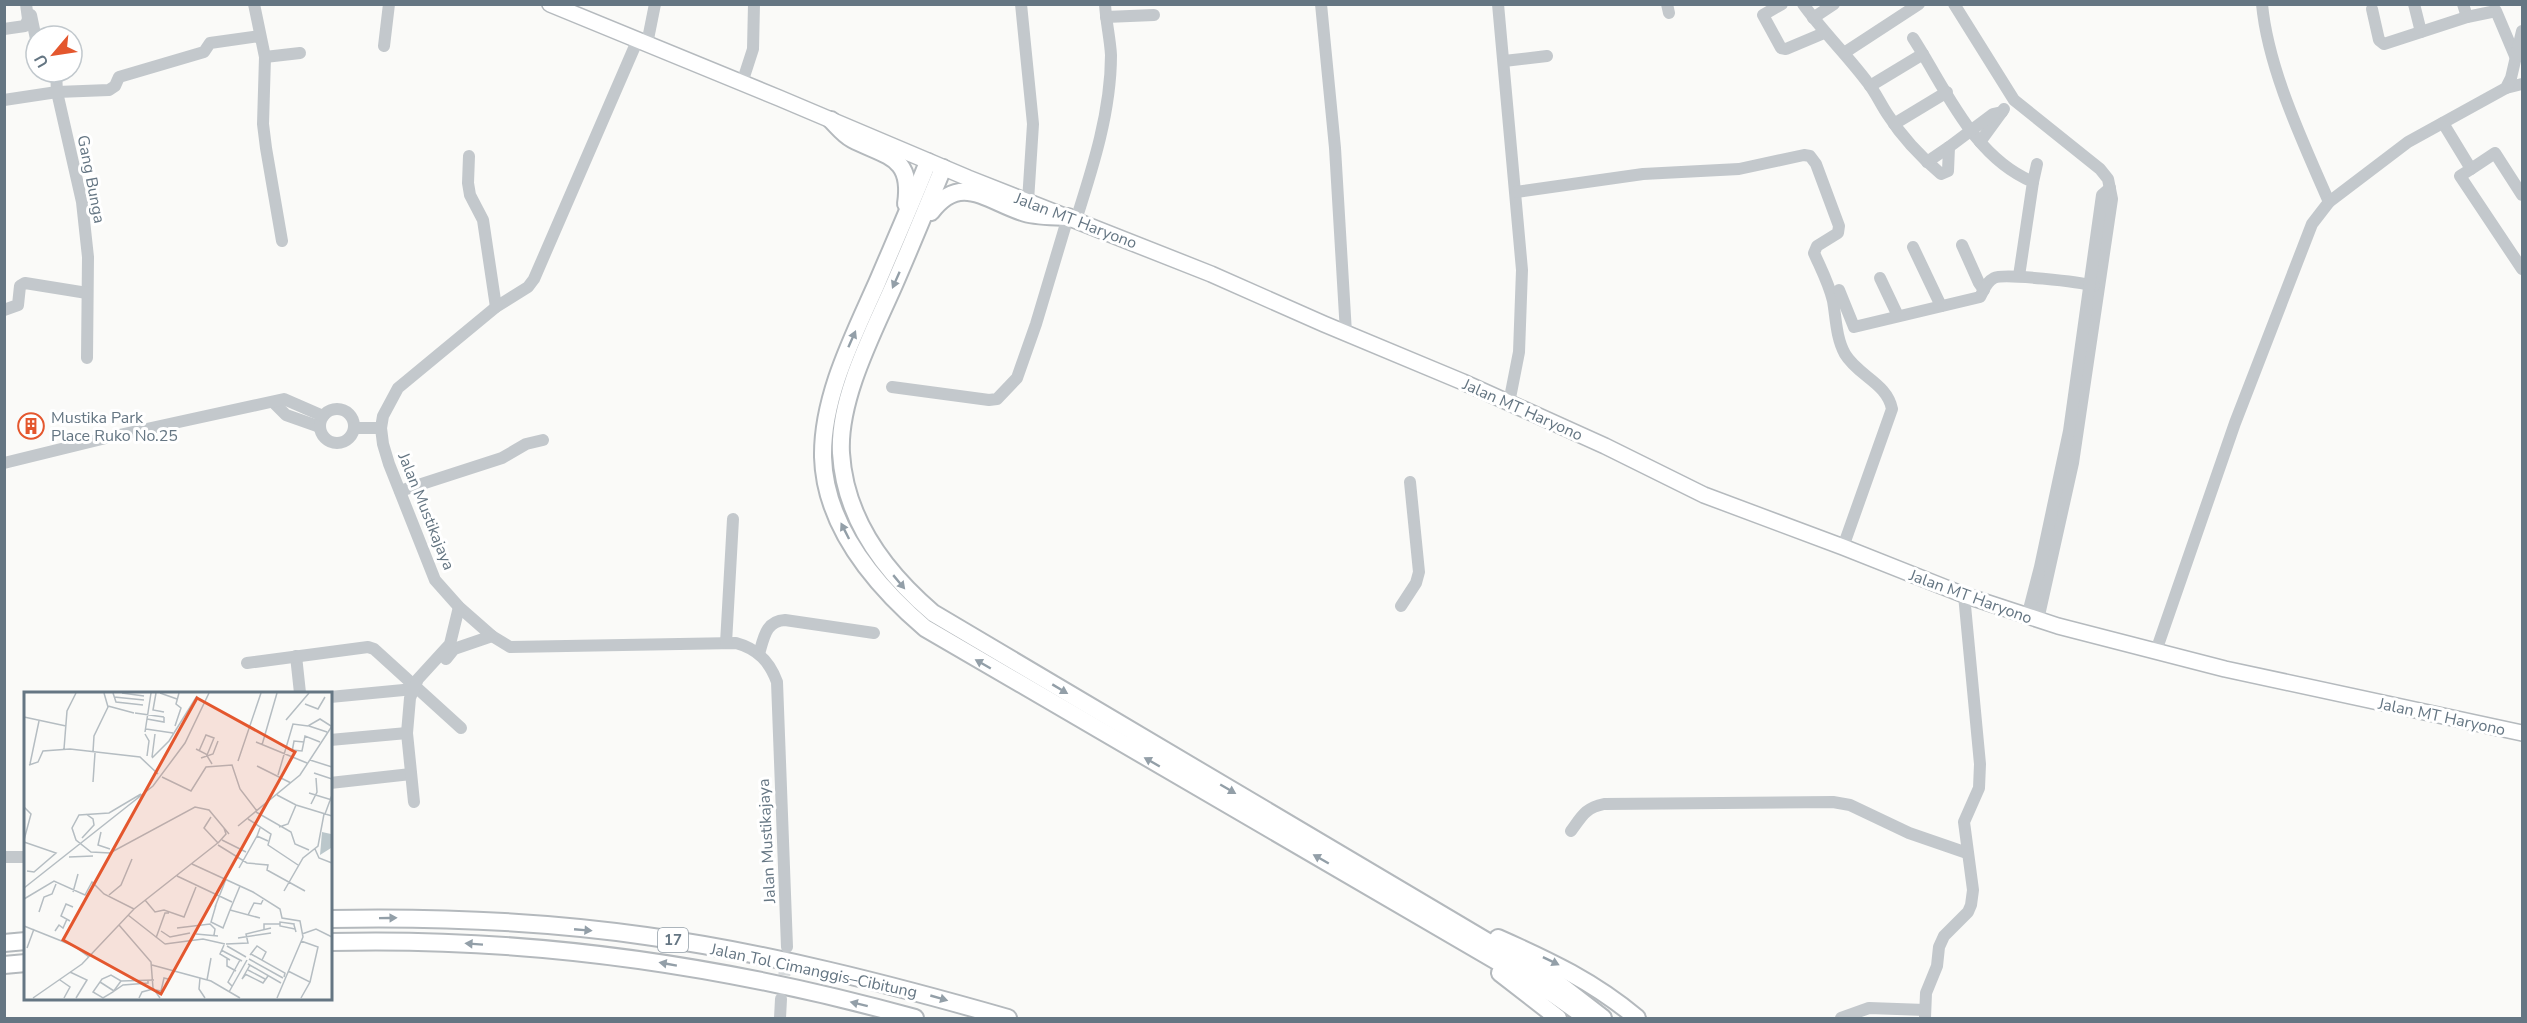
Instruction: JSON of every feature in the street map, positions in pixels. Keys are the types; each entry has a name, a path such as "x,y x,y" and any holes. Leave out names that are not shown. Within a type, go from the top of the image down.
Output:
{"highway":[{"path":"831,120 849,137 898,162 905,172 909,185 912,224"},
{"path":"936,165 861,358 824,431 823,458 828,491 843,529 865,567 895,602 925,628 1553,994 1587,1018"},
{"path":"912,224 945,195 959,190 974,192 1024,214 1072,218"},
{"path":"841,396 842,454 857,517 878,557 906,590 933,613 1559,984 1603,1018"},
{"path":"1421,903 1549,960 1583,978 1611,996 1637,1018"},
{"name":"Jalan Tol Cimanggis–Cibitung","path":"332,919 411,918 524,924 645,936 758,955 899,987 1008,1018"},
{"path":"1459,939 1558,1018"},
{"path":"4,943 24,941"},
{"name":"Jalan Tol Cimanggis–Cibitung","path":"332,942 419,941 520,947 642,960 753,979 915,1018"},
{"path":"4,964 24,963"}],"main road":[{"name":"Jalan MT Haryono","path":"550,4 936,165 1211,274 1605,446 1704,495 1964,595 2032,618 2259,677 2523,733"}],"street":[{"path":"4,29 25,26 28,19 28,4"},
{"path":"28,4 33,24"},
{"path":"254,4 265,57 263,124 282,241"},
{"path":"384,46 389,4"},
{"path":"354,428 381,428 383,416 398,388 496,307 518,295 534,279 642,42 655,4"},
{"path":"741,83 753,49 754,4"},
{"path":"1021,4 1033,124 1028,201"},
{"path":"1321,4 1335,147 1346,333"},
{"path":"1498,4 1516,192 1522,308 1519,352 1509,403"},
{"path":"1782,4 1763,15 1781,48 1786,49 1824,33"},
{"path":"1803,4 1824,33 1844,53 1870,86 1894,124 1927,162 1941,174 1947,173 1949,147"},
{"path":"1813,18 1834,4"},
{"path":"1844,53 1919,4"},
{"path":"1954,4 2014,100 2100,169 2108,180 2110,188 2103,195 2073,463 2032,618"},
{"path":"2262,4 2268,41 2292,113 2329,202"},
{"path":"2414,4 2421,33"},
{"path":"2463,4 2467,17"},
{"path":"2372,9 2379,40 2384,44 2467,17 2491,10 2496,11 2516,56"},
{"path":"892,387 989,400 997,399 1005,393 1017,378 1072,218 1091,172 1104,118 1111,58 1105,11 1154,15"},
{"path":"2156,651 2235,423 2312,224 2329,202 2408,142 2517,87 2511,78 2523,31"},
{"path":"4,100 57,92 110,90 114,88 119,77 204,52 210,43 261,36"},
{"path":"1912,38 1970,131 1996,157 2033,182"},
{"path":"265,57 300,53"},
{"path":"1870,86 1923,54"},
{"path":"1504,61 1547,56"},
{"name":"Gang Bunga","path":"57,84 82,202 88,257 87,358"},
{"path":"1894,124 1947,92"},
{"path":"1980,142 2014,100"},
{"path":"1927,162 1993,114 2002,112"},
{"path":"2443,123 2470,169"},
{"path":"2523,195 2495,153 2460,176 2523,269"},
{"path":"1516,192 1623,176 1739,169 1804,155 1810,156 1816,164 1839,226 1838,233 1817,246 1814,253 1829,287 1841,347 1855,366 1884,391 1890,399 1892,409 1843,547"},
{"path":"470,156 468,183 470,195 483,220 496,307"},
{"path":"2019,276 2037,164"},
{"path":"1962,245 1978,283 1984,290"},
{"path":"1913,247 1941,306"},
{"path":"1839,290 1854,327 1980,297 1993,279 1999,276 2019,276 2093,286"},
{"path":"1880,278 1898,316"},
{"path":"4,310 17,308 20,286 25,283 87,293"},
{"path":"4,463 110,437 274,403 286,415 321,421"},
{"path":"332,410 343,410 351,417 354,428 348,439 337,444 325,439 321,421 332,410"},
{"name":"Jalan Mustikajaya","path":"381,428 383,444 435,579 459,608 492,636 516,648 544,645 726,643 747,646 767,661 777,682 780,818 787,947"},
{"path":"400,491 502,458 526,444 543,440"},
{"path":"1401,606 1416,583 1419,572 1410,482"},
{"path":"726,643 734,519"},
{"path":"1841,1018 1855,1011 1869,1008 1925,1014 1926,993 1937,966 1939,947 1944,936 1968,912 1971,905 1973,890 1964,822 1979,788 1980,764 1964,595"},
{"path":"414,802 407,733 408,705 417,680 450,644 459,608"},
{"path":"759,654 769,625 777,620 874,633"},
{"path":"332,697 415,687 423,684 454,649 492,636"},
{"path":"247,663 374,649 461,728"},
{"path":"296,656 300,692"},
{"path":"332,740 407,733"},
{"path":"332,783 411,774"},
{"path":"1571,831 1583,813 1593,806 1605,804 1833,802 1850,805 1909,833 1967,853"},
{"path":"4,857 24,857"},
{"path":"780,1018 781,999"}],"tunnel":[{"path":"782,993 787,954"}],"place":[{"name":"Mustika Park Place Ruko No.25","path":"31,426"}]}
